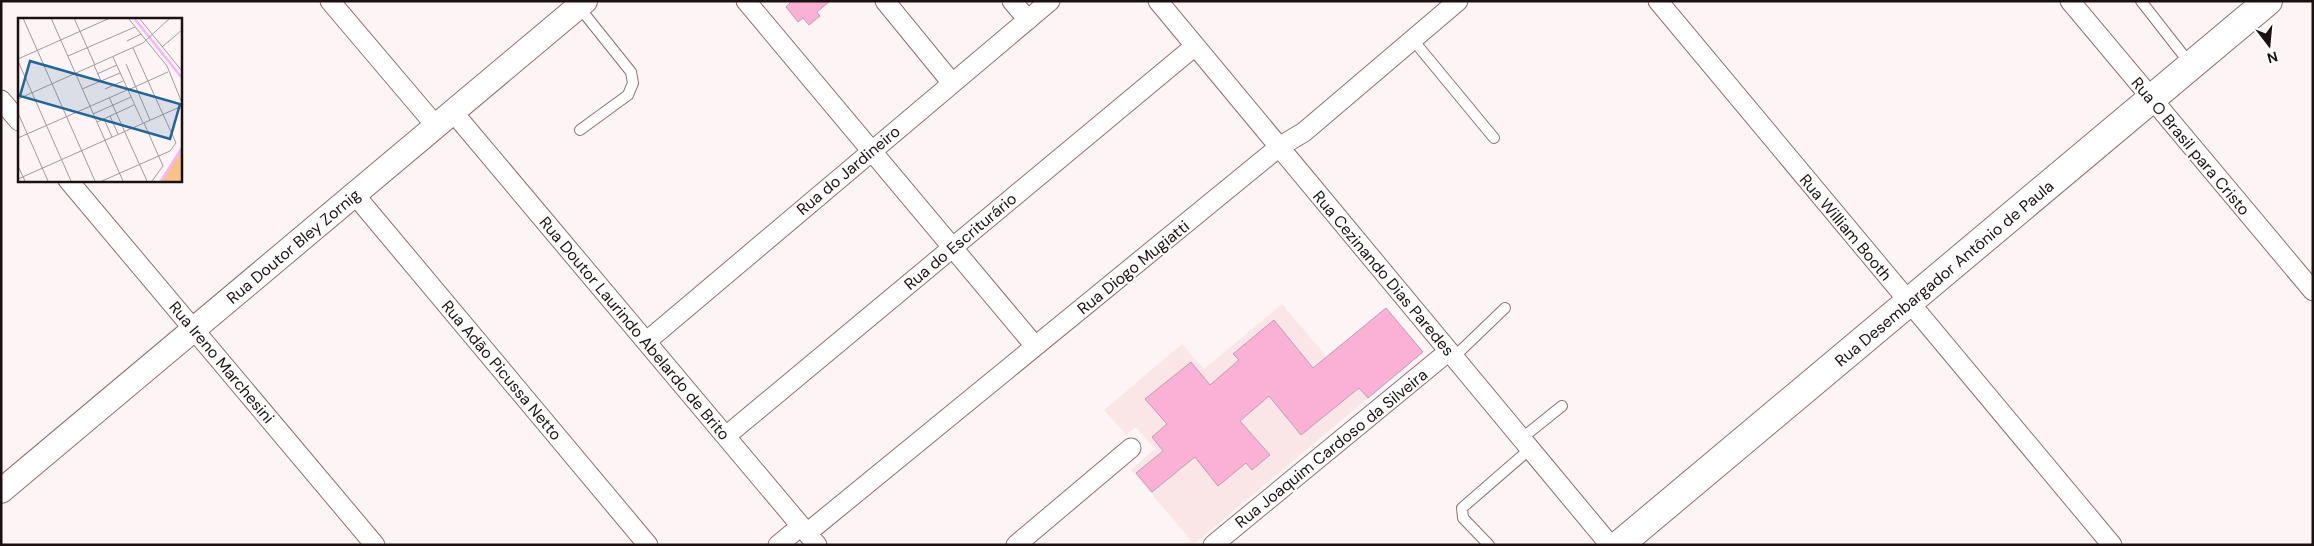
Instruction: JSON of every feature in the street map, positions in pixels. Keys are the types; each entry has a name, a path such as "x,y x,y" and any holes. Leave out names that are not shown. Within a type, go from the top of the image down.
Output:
{"main road":[{"name":"Rua Desembargador Antônio de Paula","path":"1619,545 2268,1"}],"street":[{"name":"Rua Doutor Laurindo Abelardo de Brito","path":"330,1 444,119 647,341 808,535"},
{"path":"746,1 1035,346"},
{"path":"885,1 952,83"},
{"path":"1012,1 1028,20"},
{"name":"Rua do Jardineiro","path":"647,341 1050,1"},
{"name":"Rua Cezinando Dias Paredes","path":"1158,1 1610,545"},
{"name":"Rua Diogo Mugiatti","path":"778,545 808,535 1035,346 1279,147 1304,132 1458,1"},
{"name":"Rua William Booth","path":"1658,1 2112,545"},
{"name":"Rua O Brasil para Cristo","path":"2070,1 2313,291"},
{"name":"Rua Doutor Bley Zornig","path":"1,491 582,4"},
{"name":"Rua do Escriturário","path":"726,436 1195,46"},
{"path":"1,100 18,120"},
{"name":"Rua Ireno Marchesini","path":"69,181 375,545"},
{"name":"Rua Adão Picussa Netto","path":"355,195 648,545"},
{"name":"Rua Joaquim Cardoso da Silveira","path":"1220,543 1451,354"},
{"path":"1016,545 1131,448"}],"lane":[{"path":"2141,1 2192,66"},
{"path":"580,130 628,95 634,82 630,72 582,4"},
{"path":"1412,40 1494,138"},
{"path":"1451,354 1505,308"},
{"path":"1490,545 1463,518 1462,508 1562,406"}],"shaded area":[{"path":"1282,304 1327,357 1386,308 1423,352 1194,544 1131,470 1155,449 1136,427 1126,435 1104,410 1182,344 1204,369"}],"building":[{"path":"792,1 830,1 817,12 820,16 809,25 803,18 798,22 786,7"},
{"path":"1386,308 1423,352 1368,398 1359,388 1301,435 1269,396 1240,421 1270,455 1252,470 1246,463 1218,486 1195,457 1152,492 1136,473 1163,451 1152,437 1167,424 1145,399 1191,362 1210,385 1239,360 1233,354 1274,320 1313,368"}]}
